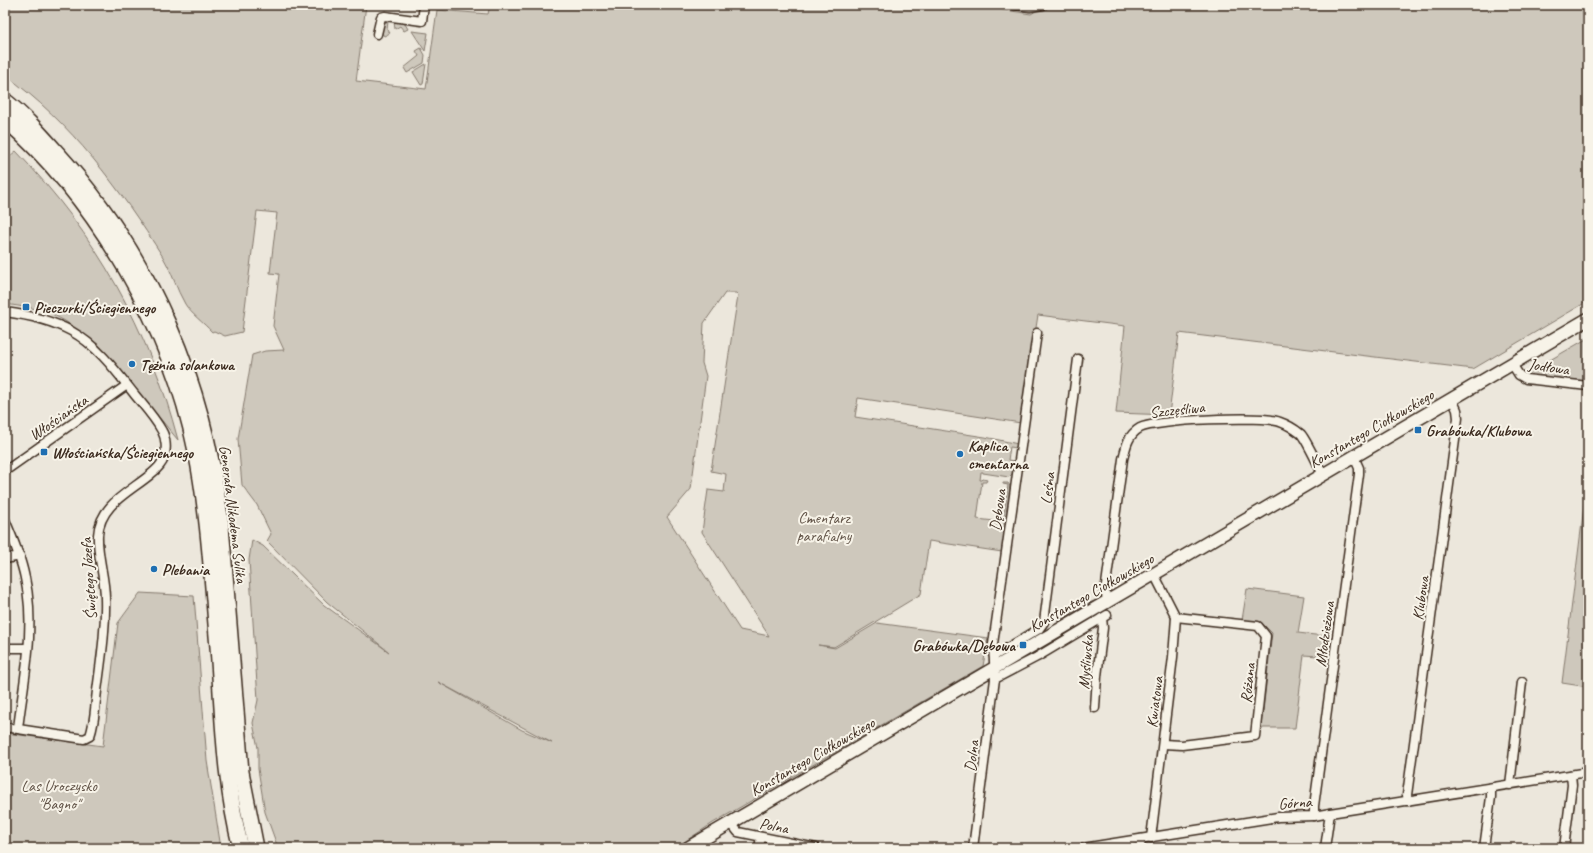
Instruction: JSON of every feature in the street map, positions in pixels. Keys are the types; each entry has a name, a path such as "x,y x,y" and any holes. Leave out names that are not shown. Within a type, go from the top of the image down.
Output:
{"highway":[{"name":"Generała Nikodema Sulika","path":"5,100 40,133 83,204 126,269 147,309 180,391 197,455 207,521 227,773 241,848"},
{"name":"Generała Nikodema Sulika","path":"5,119 63,169 101,207 136,261 157,300 181,355 193,388 213,466 222,534 240,772 256,848"},
{"path":"197,455 206,470 213,470 213,466"}],"street":[{"path":"377,34 381,17 385,16 422,21 424,5"},
{"path":"1014,5 1030,7 1043,5"},
{"path":"5,312 46,320 72,331 98,351 127,385"},
{"name":"Konstantego Ciołkowskiego","path":"688,848 1588,319"},
{"name":"Dębowa","path":"995,667 993,644 1037,333"},
{"name":"Leśna","path":"995,667 1044,622 1078,359"},
{"name":"Jodłowa","path":"1512,364 1518,375 1526,379 1588,386"},
{"name":"Włościańska","path":"5,471 127,385"},
{"name":"Świętego Józefa","path":"18,728 26,731 84,739 88,738 92,731 103,645 105,615 103,577 98,543 99,526 107,509 155,470 165,456 165,439 162,431 127,385"},
{"name":"Klubowa","path":"1408,801 1407,794 1457,423 1457,410 1452,399"},
{"name":"Szczęśliwa","path":"1108,601 1105,592 1123,459 1126,444 1132,434 1141,427 1223,418 1279,421 1301,434 1323,474"},
{"name":"Młodzieżowa","path":"1314,816 1315,798 1359,474 1359,468 1354,457"},
{"path":"5,520 20,556 26,579 29,629 18,728 5,727"},
{"path":"5,559 20,556"},
{"path":"1154,574 1176,617"},
{"name":"Myśliwska","path":"995,667 1037,658 1104,617 1097,676 1096,708"},
{"name":"Kwiatowa","path":"1151,838 1163,744 1176,617"},
{"name":"Różana","path":"1163,744 1182,745 1255,736 1266,636 1258,626 1176,617"},
{"path":"5,648 27,648"},
{"name":"Dolna","path":"973,848 995,667"},
{"path":"1510,785 1510,772 1522,682"},
{"name":"Górna","path":"1083,848 1278,817 1314,816 1588,772"},
{"path":"1564,848 1572,785 1571,775"},
{"path":"1484,848 1491,788"},
{"path":"1326,848 1330,813"},
{"name":"Polna","path":"731,823 738,832 816,848"},
{"path":"759,848 761,837"},
{"path":"1140,848 1141,839"}],"green space":[{"name":"Cmentarz parafialny","path":"5,5 366,5 356,81 426,89 437,10 488,14 490,5 971,5 1031,14 1046,5 1588,5 1588,301 1473,369 1179,333 1169,415 1116,413 1125,326 1038,315 1021,423 858,398 855,417 985,437 1018,444 1017,448 1010,447 1008,460 1014,461 1012,474 1009,477 981,472 980,480 987,480 986,482 982,482 977,519 1003,522 1008,485 1003,483 1008,483 1010,486 1002,552 929,541 921,594 834,647 818,645 835,648 877,623 988,638 983,666 713,823 675,848 278,848 265,812 258,769 258,748 253,723 258,700 249,560 252,540 263,546 324,605 389,652 327,602 267,541 271,534 257,505 242,485 238,439 252,355 265,351 284,350 273,326 279,274 270,273 277,213 257,211 242,332 225,336 214,331 212,332 185,304 163,257 129,206 93,158 73,135 51,114 5,75","holes":["725,293 736,293 738,295 711,471 726,474 724,492 708,490 702,532 769,636 740,630 667,517 691,489 706,376 702,363 704,323","438,682 552,743 522,730"]},
{"path":"384,22 388,22 387,29 390,33 384,36 381,32"},
{"path":"394,22 405,24 408,29 404,31 400,26 395,29"},
{"path":"412,31 428,33 425,51"},
{"path":"421,48 425,55 424,63 407,73 404,68 419,56 416,51"},
{"path":"426,64 423,84 421,85 413,72"},
{"path":"16,151 45,183 71,216 95,250 116,285 152,360 166,399 178,440 99,345 65,321 44,310 5,304 5,160"},
{"path":"1588,338 1588,382 1524,375"},
{"path":"1588,474 1588,687 1562,683"},
{"path":"1247,589 1304,596 1298,633 1332,637 1330,657 1304,655 1295,728 1261,728 1272,633 1261,622 1242,620"},
{"name":"Las Uroczysko \"Bagno\"","path":"140,593 194,596 207,761 221,848 5,848 5,733 103,746 118,623"}],"waterway":[{"path":"1058,621 1098,600"}],"place":[{"name":"Pieczurki/Ściegiennego","path":"26,307"},
{"name":"Tężnia solankowa","path":"132,364"},
{"name":"Grabówka/Klubowa","path":"1418,430"},
{"name":"Włościańska/Ściegiennego","path":"44,452"},
{"name":"Kaplica cmentarna","path":"960,454"},
{"name":"Plebania","path":"154,569"},
{"name":"Grabówka/Dębowa","path":"1023,645"}]}
